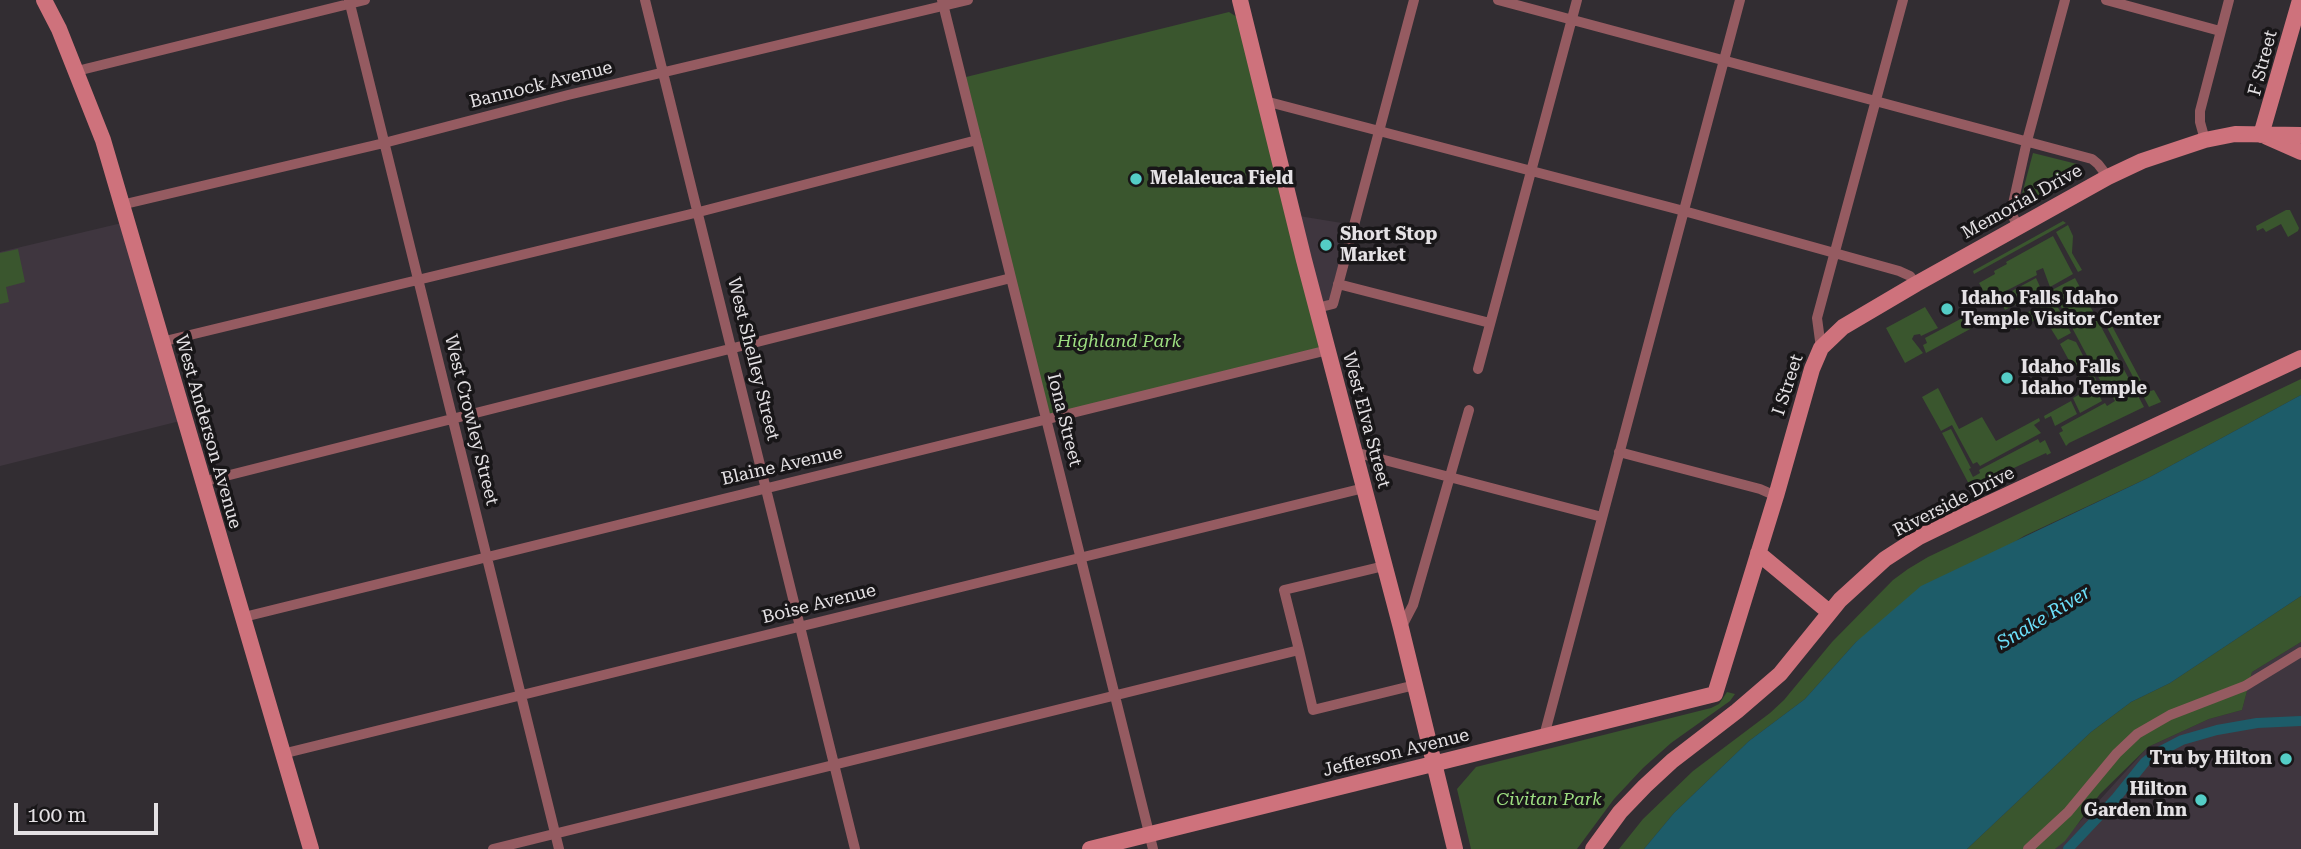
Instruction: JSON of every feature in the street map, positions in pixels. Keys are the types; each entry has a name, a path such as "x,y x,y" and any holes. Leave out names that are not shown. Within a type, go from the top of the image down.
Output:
{"street":[{"name":"West Anderson Avenue","path":"44,0 77,71 103,140 311,849"},
{"path":"77,71 365,0"},
{"name":"West Shelley Street","path":"645,0 855,849"},
{"name":"Bannock Avenue","path":"121,205 384,143 943,3 968,0"},
{"name":"West Elva Street","path":"1240,0 1455,849"},
{"path":"1245,22 1251,0"},
{"path":"1317,308 1333,304 1414,0"},
{"path":"1497,0 2092,159 2108,177"},
{"path":"1478,369 1577,0"},
{"path":"1544,736 1740,0"},
{"name":"I Street","path":"1712,695 1717,692 1719,686 1812,369 1821,348 1817,318 1903,0"},
{"path":"2018,226 2011,213 2027,141 2065,0"},
{"path":"2106,0 2220,31"},
{"path":"2205,140 2200,111 2229,0"},
{"name":"F Street","path":"2261,135 2300,0"},
{"name":"West Crowley Street","path":"350,2 559,849"},
{"name":"Iona Street","path":"943,3 1151,842"},
{"path":"1265,101 1835,253 1899,271 1910,276 1916,284"},
{"name":"Memorial Drive","path":"1821,348 1843,327 1916,284 2108,177 2142,161 2205,140 2235,134 2301,135"},
{"name":"Memorial Drive","path":"2261,135 2301,152"},
{"path":"162,342 418,282 977,140"},
{"path":"202,482 1011,278"},
{"path":"1338,284 1490,323"},
{"name":"Blaine Avenue","path":"244,617 1328,350"},
{"name":"Riverside Drive","path":"1593,849 1620,812 1645,786 1780,674 1829,612 1885,559 1919,537 2301,358"},
{"path":"1401,628 1413,605 1469,410"},
{"path":"1354,452 1602,517"},
{"path":"1619,452 1760,489 1776,496"},
{"name":"Boise Avenue","path":"282,754 1364,488"},
{"path":"1758,553 1829,612"},
{"path":"1384,566 1284,590 1313,710 1415,685"},
{"path":"493,849 1298,650"},
{"path":"2028,849 2068,812 2137,734 2171,715 2245,686 2301,652"},
{"name":"Jefferson Avenue","path":"1090,849 1151,842 1417,768 1712,695"}],"shaded area":[{"path":"1293,215 1354,225 1333,304 1317,308"},
{"path":"126,222 184,420 0,466 0,252"},
{"path":"2301,642 2301,849 2055,849 2148,747 2209,719 2242,710 2252,672"}],"green space":[{"name":"Melaleuca Field","path":"1229,12 1245,22 1328,350 1046,420 962,78"},
{"path":"2033,153 2077,164 2083,168 2082,173 2029,205 2023,204 2021,198"},
{"path":"2290,210 2298,231 2288,237 2281,224 2266,232 2263,228 2257,231 2256,226"},
{"path":"2063,221 2066,223 1974,274 1973,271"},
{"path":"2068,225 2073,236 2072,253 2082,270 2078,272 2056,232"},
{"path":"2053,236 2073,274 2050,287 2043,268 2036,271 2037,275 1994,297 1990,289 1984,292 1979,283 1995,274 1994,271 2007,264 2006,262"},
{"path":"18,249 25,282 6,287 9,302 0,304 0,253"},
{"path":"2036,278 2042,291 2005,310 1999,298"},
{"path":"2075,278 2144,407 2066,446 2059,433 2063,431 2061,427 2105,403 2107,406 2115,401 2111,394 2108,395 2052,290"},
{"path":"2050,292 2071,333 2058,340 2043,316 2016,330 2012,321 2048,301 2045,295"},
{"path":"1925,307 1938,328 1921,336 1914,335 1912,339 1923,353 1905,363 1886,328"},
{"path":"2112,313 2116,319 2111,324 2147,392 2154,390 2161,402 2149,407 2103,320"},
{"path":"1966,316 1972,328 1926,353 1923,345 1927,343 1925,338"},
{"path":"2068,339 2076,342 2091,371 2078,377 2060,344"},
{"path":"2093,374 2104,394 2100,397 2102,401 2080,413 2073,398 2084,392 2079,382"},
{"path":"2301,379 2301,395 2150,477 2024,536 1856,642 1805,699 1749,741 1674,813 1644,849 1619,849 1643,819 1693,771 1784,700 1832,642 1893,580 1908,569"},
{"path":"1938,388 1959,429 1982,417 1996,441 2039,418 2040,421 2034,425 2041,433 1980,466 1977,462 1973,464 1952,425 1941,431 1922,397"},
{"path":"2071,401 2077,414 2055,426 2051,416 2045,419 2044,416"},
{"path":"1951,429 1973,477 1980,473 1979,470 2038,439 2040,443 2045,440 2051,453 1971,488 1942,433"},
{"path":"2301,596 2301,642 2252,672 2242,710 2209,719 2148,747 2100,794 2065,841 2055,849 1967,849 2091,732 2131,702 2170,683"},
{"name":"Civitan Park","path":"1727,692 1735,694 1730,701 1671,743 1643,768 1614,799 1577,849 1471,849 1457,789 1476,767 1711,708 1719,704"}],"water":[{"name":"Snake River","path":"2301,395 2301,596 2170,683 2131,702 2091,732 1967,849 1644,849 1674,813 1749,741 1805,699 1856,642 1921,586 2150,477"}],"waterway":[{"path":"2068,849 2116,798 2145,762 2157,753 2182,740 2217,730 2257,723 2301,721"}],"place":[{"name":"Melaleuca Field","path":"1136,179"},
{"name":"Short Stop Market","path":"1326,245"},
{"name":"Idaho Falls Idaho Temple Visitor Center","path":"1947,309"},
{"name":"Idaho Falls Idaho Temple","path":"2007,378"},
{"name":"Tru by Hilton","path":"2286,759"},
{"name":"Hilton Garden Inn","path":"2201,800"}],"park label":[{"name":"Highland Park","path":"1119,342"}]}
